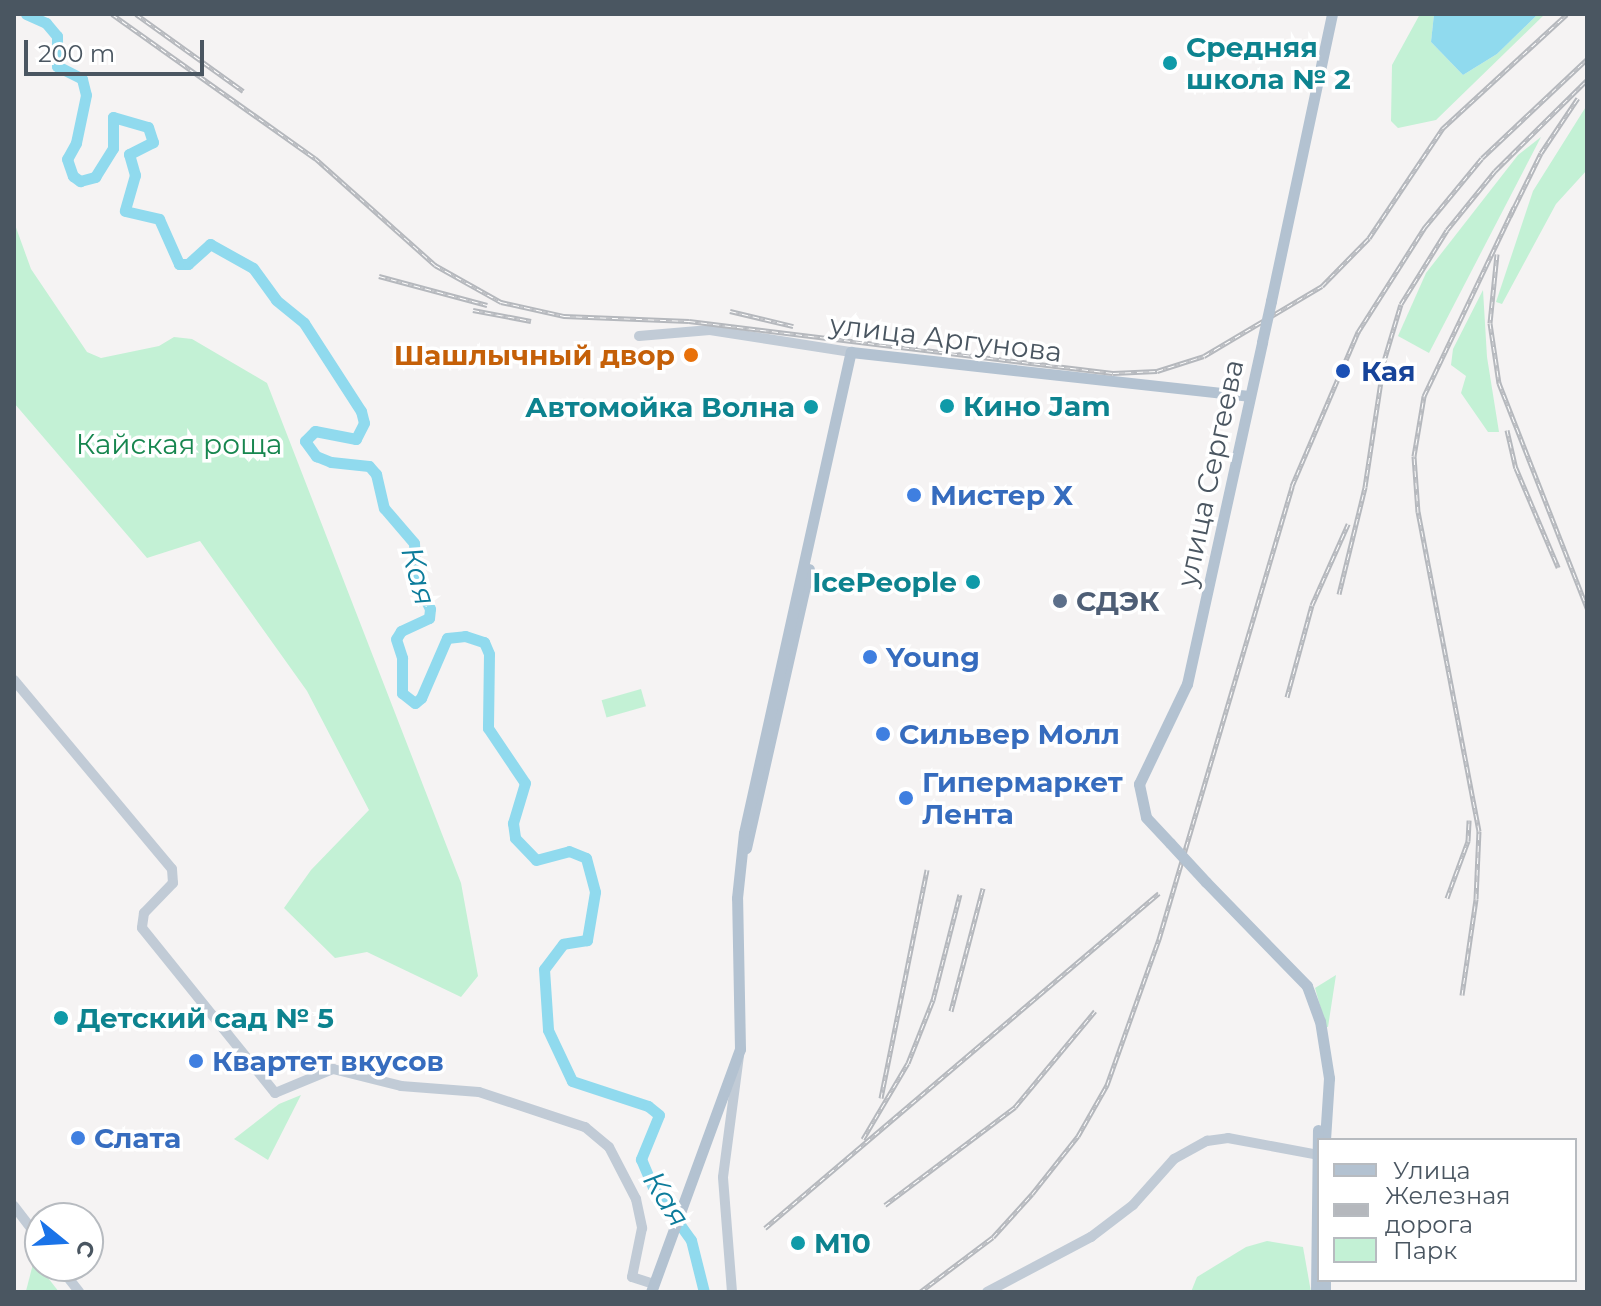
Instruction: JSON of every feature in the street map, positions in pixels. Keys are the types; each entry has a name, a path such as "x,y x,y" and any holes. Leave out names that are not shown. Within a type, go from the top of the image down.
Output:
{"main road":[{"name":"улица Сергеева","path":"1323,1042 1307,986 1146,817 1139,784 1187,684 1332,14"},
{"name":"улица Аргунова","path":"851,352 1249,396"},
{"path":"652,1288 740,1049 737,898 747,818 851,352"},
{"path":"743,853 758,811 829,473 836,419"},
{"path":"1323,1042 1329,1078 1325,1138"},
{"path":"1319,1138 1323,1042"},
{"path":"1316,1292 1317,1224"}],"street":[{"name":"улица Аргунова","path":"639,336 710,330 851,352"},
{"path":"14,680 172,869 174,879 144,913 142,928 275,1093 333,1069 401,1086 479,1092 585,1127 609,1147 636,1199 642,1228 632,1277 652,1288"},
{"path":"732,1292 723,1177 732,1131 740,1049"},
{"path":"713,1126 732,1131"},
{"path":"987,1292 1091,1237 1133,1205 1174,1159 1207,1141 1228,1138 1317,1155"}],"green space":[{"path":"1420,14 1434,14 1431,42 1463,75 1497,54 1538,14 1545,14 1436,120 1398,128 1391,121 1392,65"},
{"path":"1587,105 1587,170 1556,204 1502,304 1496,302 1533,191"},
{"path":"1541,137 1429,353 1398,336 1426,273 1518,155"},
{"name":"Кайская роща","path":"14,222 31,269 87,352 101,358 159,346 174,337 192,339 267,383 461,883 478,976 461,997 367,952 335,958 284,908 311,870 369,810 307,691 200,541 147,558 14,403"},
{"path":"1483,290 1487,357 1499,432 1488,432 1461,393 1466,376 1451,365 1453,349"},
{"path":"641,689 646,706 607,718 602,700"},
{"path":"1336,975 1328,1027 1326,1027 1315,988"},
{"path":"301,1095 268,1160 234,1139 279,1104"},
{"path":"1267,1241 1303,1247 1311,1292 1191,1292 1197,1277 1246,1247"},
{"path":"28,1282 51,1282 59,1292 26,1291"}],"water":[{"path":"1434,14 1538,14 1497,54 1463,75 1431,42"}],"waterway":[{"name":"Кая","path":"26,14 46,23 57,36 57,66 82,79 86,95 76,143 67,159 73,176 80,181 95,177 113,148 113,117 148,127 153,142 129,154 135,175 125,211 159,219 179,264 188,264 210,244 253,268 276,300 304,323 361,411 364,423 356,439 315,431 305,441 316,456 331,462 369,466 376,474 384,508 414,543 416,580 430,609 429,618 401,631 396,639 402,658 402,693 415,703 421,698 447,638 465,636 484,642 489,654 488,728 525,783 513,823 515,838 536,860 569,851 586,858 595,892 587,940 563,944 544,969 548,1030 572,1081 648,1106 659,1115 641,1159 653,1187 691,1240 704,1292"}],"railway":[{"path":"112,14 315,158 435,265 501,302 564,316 689,321 1113,373 1157,371 1204,356 1322,286 1369,238 1443,128 1567,14"},
{"path":"136,14 243,91"},
{"path":"920,1292 993,1237 1032,1194 1078,1136 1107,1085 1159,939 1292,486 1358,332 1425,227 1482,158 1587,59"},
{"path":"1339,594 1365,487 1384,361 1401,304 1447,230 1495,171 1587,80"},
{"path":"1510,216 1541,153 1578,98"},
{"path":"1462,995 1476,899 1479,831 1418,512 1414,456 1424,396 1514,207"},
{"path":"1497,254 1490,323 1499,383 1587,608"},
{"path":"379,276 487,305"},
{"path":"473,310 531,321"},
{"path":"730,311 793,326"},
{"path":"1507,430 1516,468 1558,567"},
{"path":"1287,697 1312,605 1348,524"},
{"path":"1447,898 1468,841 1469,820"},
{"path":"881,1098 927,870"},
{"path":"951,1011 983,888"},
{"path":"765,1228 1159,893"},
{"path":"863,1139 908,1063 933,1000 960,894"},
{"path":"885,1205 1015,1107 1095,1011"}],"place":[{"name":"Средняя школа № 2","path":"1170,63"},
{"name":"Шашлычный двор","path":"691,355"},
{"name":"Кая","path":"1343,371"},
{"name":"Кино Jam","path":"947,406"},
{"name":"Автомойка Волна","path":"811,407"},
{"name":"Мистер Х","path":"914,495"},
{"name":"IcePeople","path":"973,582"},
{"name":"СДЭК","path":"1060,601"},
{"name":"Young","path":"870,657"},
{"name":"Сильвер Молл","path":"883,734"},
{"name":"Гипермаркет Лента","path":"906,798"},
{"name":"Детский сад № 5","path":"61,1018"},
{"name":"Квартет вкусов","path":"196,1061"},
{"name":"Слата","path":"78,1138"},
{"name":"M10","path":"798,1243"}]}
